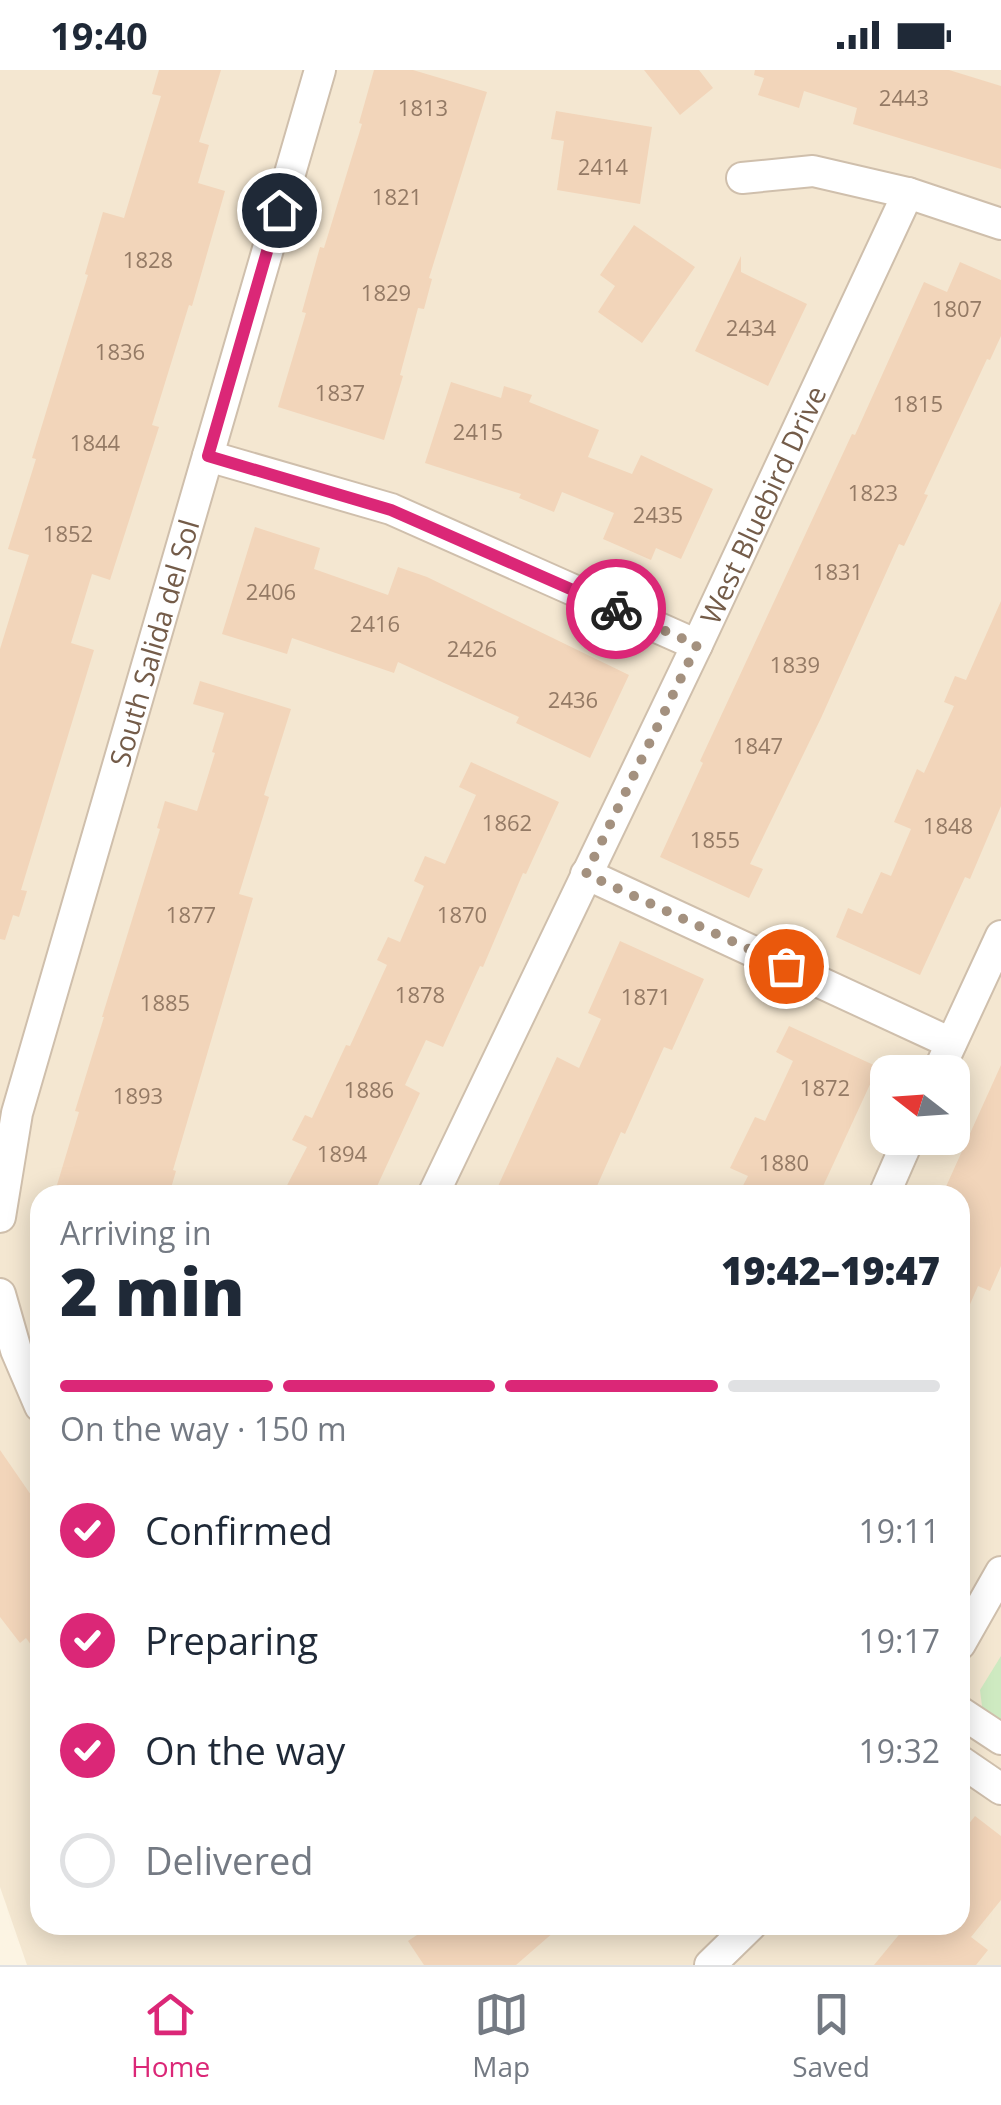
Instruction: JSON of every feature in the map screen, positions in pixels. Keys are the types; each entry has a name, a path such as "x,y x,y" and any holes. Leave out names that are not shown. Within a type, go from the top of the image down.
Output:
{"street":[{"name":"South Salida del Sol","path":"0,1218 17,1113 320,70"},
{"path":"742,178 813,171 908,193 1001,224"},
{"name":"West Bluebird Drive","path":"438,1185 908,193"},
{"path":"208,456 391,510 697,645"},
{"path":"586,874 951,1043"},
{"path":"946,1055 1001,936"},
{"path":"888,1185 902,1155"},
{"path":"0,1294 30,1383"},
{"path":"970,1626 1001,1572"},
{"path":"970,1719 1001,1739"},
{"path":"970,1769 1001,1789"},
{"path":"710,1965 741,1935"}],"shaded area":[{"path":"0,70 1001,70 1001,1965 27,1965 0,1887"}],"green space":[{"path":"1001,1656 1001,1726 983,1714 980,1690"}],"building":[{"path":"159,70 221,70 199,142 209,145 198,183 225,191 152,425 159,427 110,580 92,574 71,643 94,650 21,890 27,891 19,917 13,915 5,940 0,939 0,649 29,555 8,549 103,212 124,218 161,96 152,94"},
{"path":"374,70 413,70 487,92 429,278 432,279 424,309 418,308 384,440 278,407 306,313 302,312 320,247 324,248 362,124 359,123"},
{"path":"644,70 699,70 713,88 680,115"},
{"path":"755,70 949,70 1001,86 1001,169 853,124 857,108 804,91 799,108 758,95 764,78 754,75"},
{"path":"556,111 652,127 640,204 557,190 564,141 551,139"},
{"path":"634,225 695,267 642,343 598,312 615,286 600,275"},
{"path":"741,256 741,272 807,304 768,386 695,351"},
{"path":"960,262 1001,280 1001,336 750,864 763,869 749,898 660,857 703,763 700,761 924,282 947,292"},
{"path":"451,382 501,398 504,386 532,395 529,402 599,430 588,457 632,474 641,455 713,489 681,559 656,548 651,560 603,539 614,513 562,492 554,512 519,498 521,494 425,463"},
{"path":"255,527 320,548 314,569 388,595 398,567 427,577 629,675 590,758 516,723 519,717 398,662 394,673 292,638 287,654 222,634"},
{"path":"1001,601 1001,806 970,879 965,877 920,975 836,937 848,908 862,914 881,872 891,876 911,829 894,822 917,769 924,773 954,706 944,702 955,676 966,680"},
{"path":"200,681 291,709 239,894 253,898 173,1170 176,1171 172,1185 57,1185 165,801 197,811 215,753 212,752 224,713 193,704"},
{"path":"471,762 559,802 443,1047 426,1040 405,1085 420,1093 378,1185 287,1185 307,1147 292,1140 305,1115 312,1118 346,1045 350,1046 387,965 377,960 388,937 400,942 424,886 414,881 425,856 445,864 476,795 459,787"},
{"path":"620,941 704,979 672,1050 664,1047 597,1185 499,1185 557,1057 579,1068 601,1019 588,1013"},
{"path":"789,1026 870,1063 870,1084 824,1185 743,1185 748,1176 730,1168 755,1117 765,1121 793,1061 776,1052"},
{"path":"1001,1065 1001,1266 990,1291 978,1286 970,1304 970,1185 947,1185 960,1155 970,1155 970,1134"},
{"path":"0,1450 30,1494 30,1643 26,1638 20,1643 0,1617"},
{"path":"975,1816 1001,1836 1001,1900 971,1937 988,1950 976,1965 874,1965 899,1935 970,1935 970,1822"},
{"path":"417,1935 550,1935 516,1965 424,1965 408,1941"}],"way so far":[{"path":"616,609 697,645 586,874 786,966"}],"route":[{"path":"279,210 208,456 391,510 616,609"}]}
